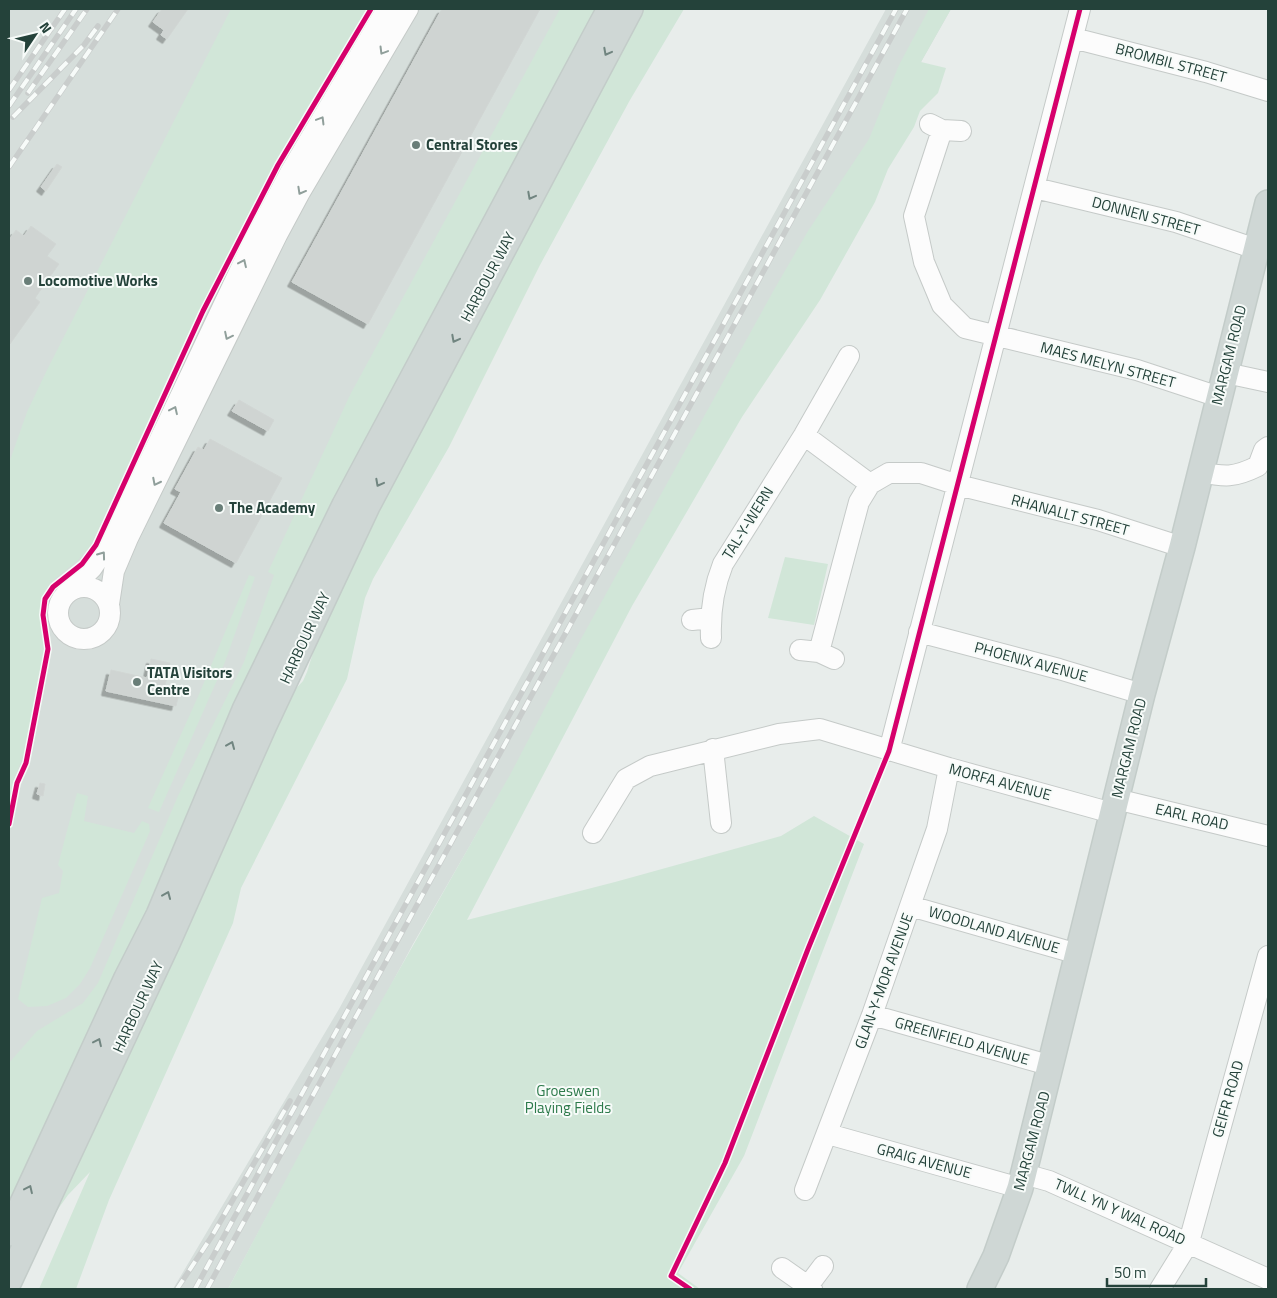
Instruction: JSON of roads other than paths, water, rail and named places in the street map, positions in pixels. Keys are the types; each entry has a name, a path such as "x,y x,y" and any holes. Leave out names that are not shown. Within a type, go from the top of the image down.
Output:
{"main road":[{"name":"HARBOUR WAY","path":"9,1234 127,978 159,915 246,710 344,505 610,9"},
{"name":"HARBOUR WAY","path":"9,1281 164,950 264,724 367,506 630,9"},
{"name":"MARGAM ROAD","path":"980,1289 996,1256 1022,1181 1052,1066 1142,694 1182,547 1199,472 1267,210"}],"street":[{"path":"387,9 291,171 252,245 115,534 92,568 60,602 57,616 62,628 78,638 90,638 102,632 109,619 109,604 114,571 128,538 277,235 408,9"},
{"path":"889,751 996,335 1036,188 1080,9"},
{"name":"BROMBIL STREET","path":"1073,38 1206,72 1268,91"},
{"name":"MAES MELYN STREET","path":"945,128 914,216 924,262 942,305 964,328 1137,370 1219,397"},
{"name":"DONNEN STREET","path":"1036,188 1176,222 1256,249"},
{"name":"TAL-Y-WERN","path":"705,626 715,585 723,564 804,435 839,362"},
{"path":"1226,373 1268,382"},
{"path":"804,435 870,484"},
{"path":"1199,472 1225,477 1241,475 1258,466 1264,450 1268,447"},
{"path":"818,654 859,502 870,484 889,473 921,473 958,485"},
{"name":"RHANALLT STREET","path":"958,485 1098,520 1182,547"},
{"path":"69,591 76,587 92,588 99,591 109,604"},
{"name":"PHOENIX AVENUE","path":"919,632 1059,669 1142,694"},
{"name":"MORFA AVENUE","path":"593,822 626,779 650,766 779,734 820,729 949,768 1114,806"},
{"path":"713,750 715,812"},
{"name":"GLAN-Y-MOR AVENUE","path":"805,1190 872,1015 937,829 949,768"},
{"name":"EARL ROAD","path":"1114,806 1268,836"},
{"name":"WOODLAND AVENUE","path":"910,906 1078,954"},
{"name":"GEIFR ROAD","path":"1160,1289 1189,1242 1268,956"},
{"name":"GREENFIELD AVENUE","path":"872,1015 1052,1066"},
{"name":"GRAIG AVENUE","path":"828,1134 1022,1181"},
{"name":"TWLL YN Y WAL ROAD","path":"1022,1181 1049,1181 1189,1242 1268,1279"},
{"path":"782,1268 810,1288 823,1266"}],"railway":[{"path":"9,90 65,9"},
{"path":"9,106 76,9"},
{"path":"28,93 87,9"},
{"path":"9,167 118,9"},
{"path":"195,1289 896,9"},
{"path":"207,1289 907,9"},
{"path":"13,117 84,45 98,26"},
{"path":"177,1289 212,1236 290,1101"}],"place":[{"name":"Central Stores","path":"416,145"},
{"name":"Locomotive Works","path":"28,281"},
{"name":"The Academy","path":"219,508"},
{"name":"TATA Visitors Centre","path":"137,682"}],"park label":[{"name":"Groeswen Playing Fields","path":"568,1100"}]}
